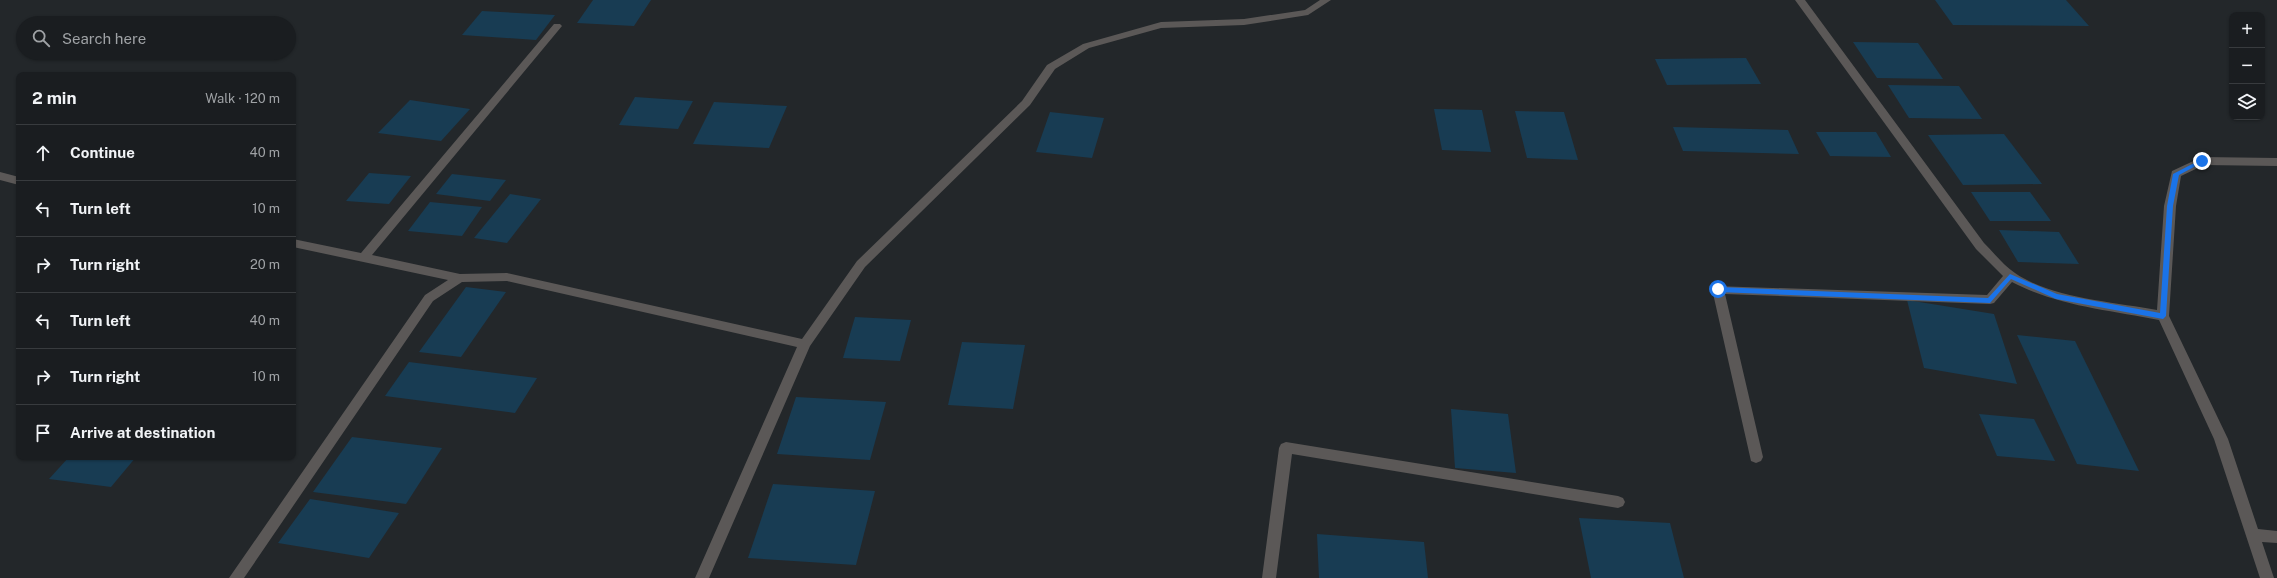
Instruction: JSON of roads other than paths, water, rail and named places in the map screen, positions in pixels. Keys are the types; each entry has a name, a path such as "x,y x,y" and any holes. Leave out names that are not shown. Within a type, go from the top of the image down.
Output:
{"street":[{"path":"702,578 805,344 861,264 1026,103 1051,67 1086,46 1161,26 1251,21 1308,12 1326,0"},
{"path":"1800,0 1980,246 2010,276 2056,296 2163,316"},
{"path":"363,258 557,26"},
{"path":"2267,578 2221,439 2163,316 2170,206 2176,174 2202,161 2277,162"},
{"path":"0,176 16,179"},
{"path":"296,244 460,278 508,277 805,344"},
{"path":"1756,457 1718,289 1990,300 2010,276"},
{"path":"236,578 430,298 460,278"},
{"path":"1269,578 1286,448 1618,502"},
{"path":"2253,535 2277,537"}]}
